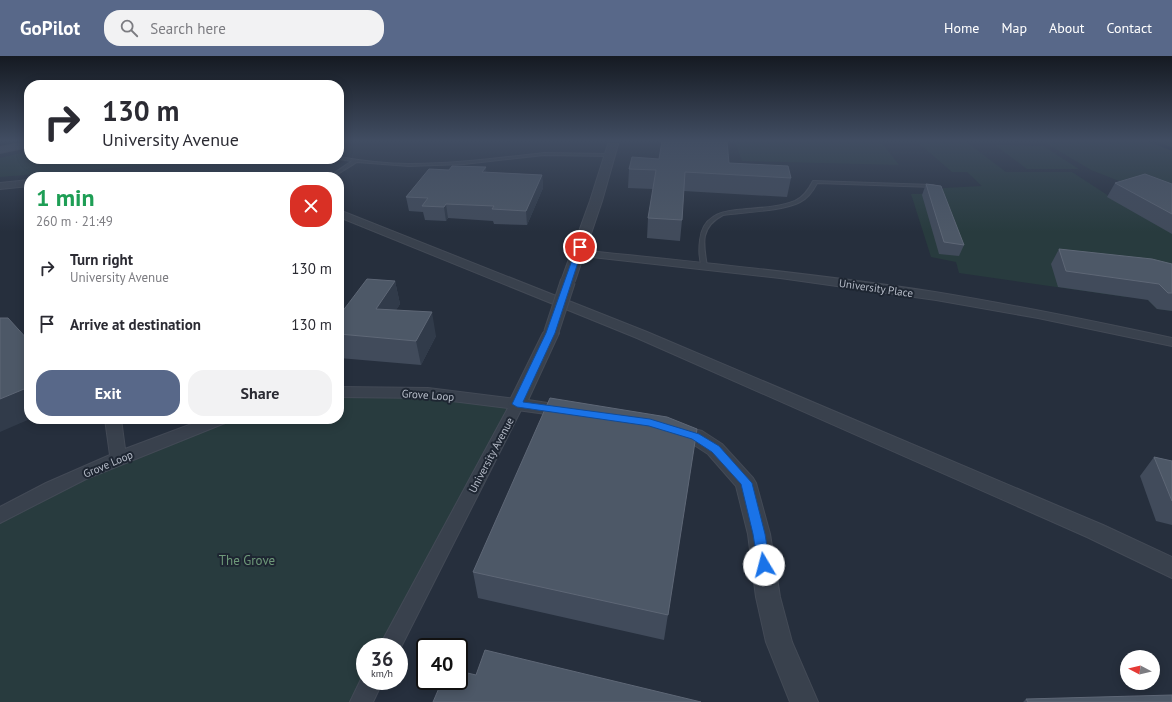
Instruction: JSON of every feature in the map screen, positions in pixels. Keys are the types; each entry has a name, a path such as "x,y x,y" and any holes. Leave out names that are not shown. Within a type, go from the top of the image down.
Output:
{"street":[{"name":"University Avenue","path":"395,638 517,404 550,333 596,201 604,171"},
{"path":"0,186 24,184"},
{"path":"344,215 642,335 1095,531 1172,568"},
{"name":"University Place","path":"578,253 704,266 911,292 1096,325 1172,342"},
{"name":"Grove Loop","path":"344,392 428,393 517,404"},
{"path":"517,404 589,414"},
{"path":"114,424 118,459"},
{"name":"Grove Loop","path":"0,516 26,500 118,459 207,424"},
{"path":"658,425 695,436 715,449 746,483 759,534 768,597 779,642 804,702"},
{"path":"361,702 367,690"}],"lane":[{"path":"704,266 702,236 704,227 715,216 795,202 806,196 815,182 938,187"}],"green space":[{"path":"0,171 73,171 24,172 24,175 0,177"},
{"path":"951,171 1072,172 1115,200 1137,188 1094,171 1172,171 1172,311 1157,309 1144,296 1123,294 1126,297 959,273 956,262 931,257 911,194 934,194 944,188 982,186 967,172"},
{"name":"The Grove","path":"344,392 517,404 395,638 356,638 356,690 363,690 361,702 0,702 0,516 209,424 344,424"}],"building":[{"path":"427,171 483,171 542,175 526,211 492,209 494,206 446,204 444,207 422,206 428,198 406,197"},
{"path":"656,171 789,171 791,178 685,172 682,220 648,218"},
{"path":"1145,174 1172,184 1172,214 1115,183"},
{"path":"926,184 941,186 964,245 944,242"},
{"path":"1059,249 1152,259 1172,264 1172,293 1168,293 1159,284 1066,271"},
{"path":"367,279 395,281 376,309 432,312 416,341 344,334 344,309"},
{"path":"0,318 8,318 24,336 24,389 0,399"},
{"path":"550,398 667,417 697,429 668,615 473,572"},
{"path":"1154,457 1172,461 1172,501"},
{"path":"485,650 701,702 433,702 438,690 468,690 468,673 476,675"},
{"path":"1172,695 1172,702 1028,702 1026,699"}],"route":[{"path":"580,247 550,333 517,404 650,422 695,436 715,449 746,483 752,501 764,565"}]}
